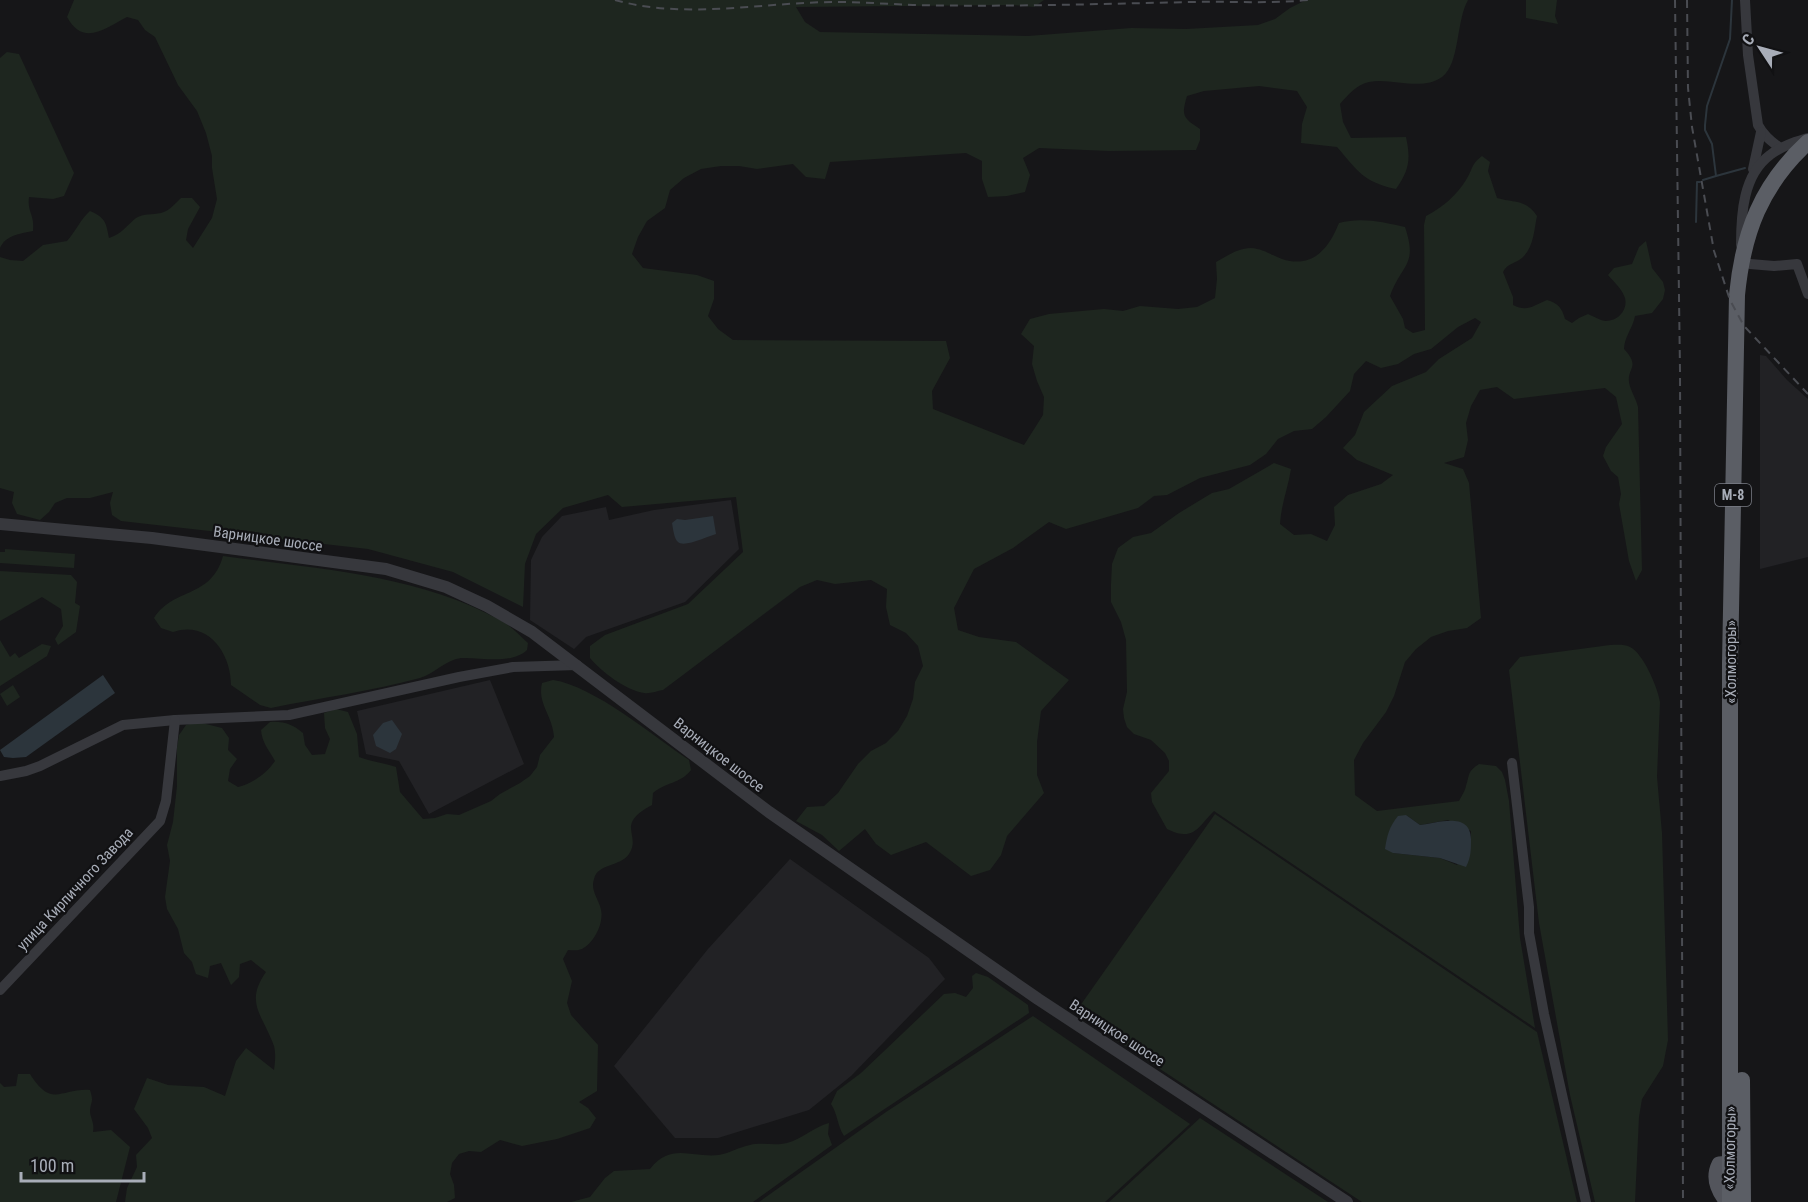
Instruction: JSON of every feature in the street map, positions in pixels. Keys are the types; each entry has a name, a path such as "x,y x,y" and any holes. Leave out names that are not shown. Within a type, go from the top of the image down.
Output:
{"highway":[{"name":"«Холмогоры»","path":"1743,1202 1737,1166 1730,663 1737,295 1745,263 1749,228 1765,194 1784,166 1808,142"},
{"name":"«Холмогоры»","path":"1745,263 1770,202 1787,178 1808,156"},
{"name":"«Холмогоры»","path":"1728,1202 1737,1166"}],"street":[{"path":"1745,0 1748,55 1758,124 1761,132 1780,148"},
{"path":"1761,132 1741,218 1745,263 1774,266 1797,264 1808,294"},
{"path":"1752,175 1769,155 1808,137"},
{"name":"Варницкое шоссе","path":"0,524 152,538 386,570 446,587 487,606 532,632 577,664 788,825 1038,999 1347,1202"},
{"path":"0,776 40,766 123,725 175,720 289,715 513,667 577,664"},
{"name":"улица Кирпичного Завода","path":"0,990 160,821 166,801 175,720"},
{"path":"1512,763 1529,907 1529,933 1546,1025 1586,1202"}],"shaded area":[{"path":"74,0 1044,0 1034,7 1012,5 796,7 805,22 820,32 1028,36 1131,28 1186,29 1258,25 1275,19 1306,0 1468,0 1461,19 1452,62 1442,77 1434,81 1415,84 1378,81 1365,83 1356,88 1340,104 1343,122 1351,138 1406,137 1408,164 1396,189 1368,179 1337,147 1301,143 1302,124 1307,107 1297,91 1259,86 1204,91 1187,96 1185,116 1200,129 1200,140 1196,150 1109,151 1039,148 1023,158 1030,175 1025,192 1007,196 988,197 982,179 982,161 966,153 830,162 825,179 806,177 793,164 757,169 721,166 701,169 684,178 670,190 665,208 647,221 632,254 643,268 697,275 714,281 714,299 708,316 718,329 733,340 946,341 950,358 932,391 933,409 1024,445 1043,415 1044,397 1032,364 1034,346 1021,334 1030,319 1049,314 1104,309 1123,311 1140,306 1178,309 1197,307 1215,298 1216,262 1242,249 1251,248 1282,259 1303,261 1311,259 1325,248 1339,223 1364,220 1405,227 1409,240 1409,257 1390,296 1403,319 1405,328 1413,333 1425,330 1424,225 1426,216 1454,196 1474,164 1482,156 1490,162 1488,171 1497,198 1524,204 1537,216 1533,238 1526,254 1509,265 1503,272 1513,297 1513,305 1526,308 1547,300 1559,306 1565,319 1572,323 1588,314 1604,321 1610,321 1621,314 1626,302 1620,289 1608,275 1614,268 1632,264 1639,247 1646,241 1652,268 1663,282 1665,290 1663,299 1652,313 1635,316 1624,345 1633,364 1629,382 1638,407 1642,570 1636,581 1629,561 1619,504 1621,494 1618,477 1611,471 1603,456 1606,447 1622,424 1616,397 1605,388 1514,399 1497,387 1480,390 1471,406 1466,423 1468,440 1464,457 1444,463 1463,469 1469,483 1481,618 1467,628 1431,637 1416,649 1405,662 1386,712 1363,743 1354,760 1355,795 1377,811 1459,801 1471,771 1479,764 1496,766 1502,772 1509,801 1520,938 1535,1028 1214,811 1199,828 1189,834 1176,833 1167,829 1152,802 1151,793 1169,771 1169,761 1165,753 1151,740 1134,734 1127,727 1123,709 1127,692 1126,640 1121,622 1111,602 1112,564 1118,548 1133,537 1151,533 1212,493 1229,489 1274,463 1291,469 1280,524 1294,535 1311,534 1327,541 1335,525 1334,507 1348,495 1381,484 1393,475 1357,460 1343,448 1355,435 1364,412 1392,386 1426,372 1439,359 1472,338 1481,322 1475,318 1458,327 1431,349 1414,354 1398,364 1381,368 1366,361 1354,374 1350,391 1326,417 1312,429 1294,431 1278,439 1266,454 1250,465 1200,478 1167,495 1154,496 1138,508 1066,529 1049,522 1013,548 974,569 954,608 958,630 979,637 1016,642 1069,680 1041,711 1037,742 1037,775 1044,793 1007,836 1001,855 990,870 971,876 926,842 891,855 876,844 865,829 839,851 822,835 796,821 807,807 824,806 838,793 858,764 898,731 907,716 913,699 915,682 923,666 918,646 906,633 890,625 886,607 887,589 871,580 835,584 817,580 800,587 663,690 646,693 637,691 607,674 590,658 590,646 605,635 688,604 743,552 736,497 622,507 608,495 563,508 536,534 525,564 523,607 453,572 368,549 121,521 112,515 110,503 113,492 90,498 67,498 55,503 40,520 17,514 12,503 14,492 0,488 0,257 23,261 43,245 67,241 90,211 104,222 109,238 121,232 136,218 164,212 181,198 192,198 200,207 188,229 186,240 193,248 212,218 217,199 212,156 206,133 197,111 178,85 155,37 145,30 138,20 127,17 103,30 87,33 73,26 67,17","holes":["1406,815 1420,825 1448,820 1471,831 1471,840 1457,865 1440,858 1393,853"]},
{"path":"1526,0 1557,0 1555,16 1558,24 1526,18"},
{"path":"7,52 19,54 74,173 64,196 53,199 29,197 33,231 9,238 0,248 0,58"},
{"path":"1760,355 1766,356 1808,399 1808,557 1760,569"},
{"path":"731,500 739,549 685,602 586,637 574,649 530,620 531,560 542,537 562,516 606,507 609,520 654,510"},
{"path":"713,516 716,534 685,544 677,541 672,523 677,519"},
{"path":"5,549 75,554 74,568 0,563 0,552 5,552"},
{"path":"223,556 330,570 434,592 504,622 528,643 527,650 520,655 504,659 455,659 420,678 384,687 271,708 260,705 231,685 230,673 222,651 207,635 186,630 173,632 161,628 154,618 172,601 210,579"},
{"path":"0,571 71,575 77,582 75,603 80,606 76,632 58,645 55,639 63,626 61,609 42,597 0,621"},
{"path":"0,640 10,657 15,653 19,658 42,644 51,646 47,656 0,686"},
{"path":"1625,645 1640,656 1656,688 1660,702 1657,777 1662,833 1668,1040 1663,1066 1642,1099 1635,1202 1595,1202 1570,1095 1539,923 1509,670 1520,657"},
{"path":"103,675 115,693 26,757 4,757 0,750"},
{"path":"490,680 524,764 429,814 399,761 366,754 357,711"},
{"path":"553,680 586,692 623,713 689,760 691,770 687,775 653,793 652,805 634,818 631,824 633,841 629,854 620,861 604,867 596,874 593,887 601,910 601,921 594,937 586,946 578,950 568,950 563,959 572,981 567,1003 571,1015 598,1045 597,1091 579,1102 596,1118 590,1128 557,1139 522,1146 500,1140 481,1152 469,1151 459,1154 452,1163 450,1174 455,1198 447,1202 125,1202 127,1188 137,1167 136,1155 152,1138 148,1128 134,1109 147,1078 168,1085 204,1087 225,1096 236,1061 246,1048 274,1070 274,1046 256,1001 256,992 266,972 251,960 240,964 239,977 231,985 221,963 210,966 208,978 196,974 192,962 184,953 178,929 167,909 165,897 170,861 167,845 173,822 177,786 177,747 179,735 186,725 198,722 222,728 229,738 228,750 237,759 230,769 228,781 238,787 259,777 275,761 264,743 261,730 270,722 295,727 303,733 305,745 312,755 325,754 330,739 325,728 324,713 336,709 348,712 357,734 359,757 396,767 400,792 423,819 435,818 447,814 459,815 491,801 530,776 537,767 540,755 554,737 543,704 541,690 542,683"},
{"path":"13,685 20,697 7,706 0,694"},
{"path":"392,720 402,734 396,749 390,753 376,746 373,735 383,723"},
{"path":"1215,814 1537,1032 1577,1202 1362,1202 1075,1013"},
{"path":"1406,815 1420,825 1452,821 1465,825 1471,839 1466,867 1440,858 1393,853 1385,849 1392,824 1398,816"},
{"path":"790,859 929,958 945,979 851,1076 809,1110 718,1138 675,1138 614,1066 708,949"},
{"path":"976,973 988,977 1028,1005 1029,1013 844,1136 831,1104 837,1091 861,1073 944,994 955,993 966,997 973,988 972,976"},
{"path":"1033,1016 1190,1124 1105,1202 759,1202 886,1112"},
{"path":"18,1074 30,1074 38,1085 51,1094 90,1090 93,1132 111,1130 130,1147 116,1202 0,1202 0,1083 4,1087 16,1086"},
{"path":"1200,1118 1328,1202 1109,1202"},
{"path":"829,1123 828,1134 832,1145 753,1202 571,1202 590,1197 605,1178 614,1171 650,1169 658,1161 674,1153 719,1155 755,1144 787,1143"}],"waterway":[{"path":"1703,180 1716,176 1712,144 1705,125 1707,106 1730,39 1732,0"},
{"path":"1716,176 1745,168"},
{"path":"1696,222 1697,182 1700,182"}],"railway":[{"path":"615,0 669,9 836,2 983,6 1309,0"},
{"path":"1675,0 1680,371 1683,1202"},
{"path":"1687,0 1688,88 1692,127 1714,251 1730,300 1744,326 1808,394"}]}
